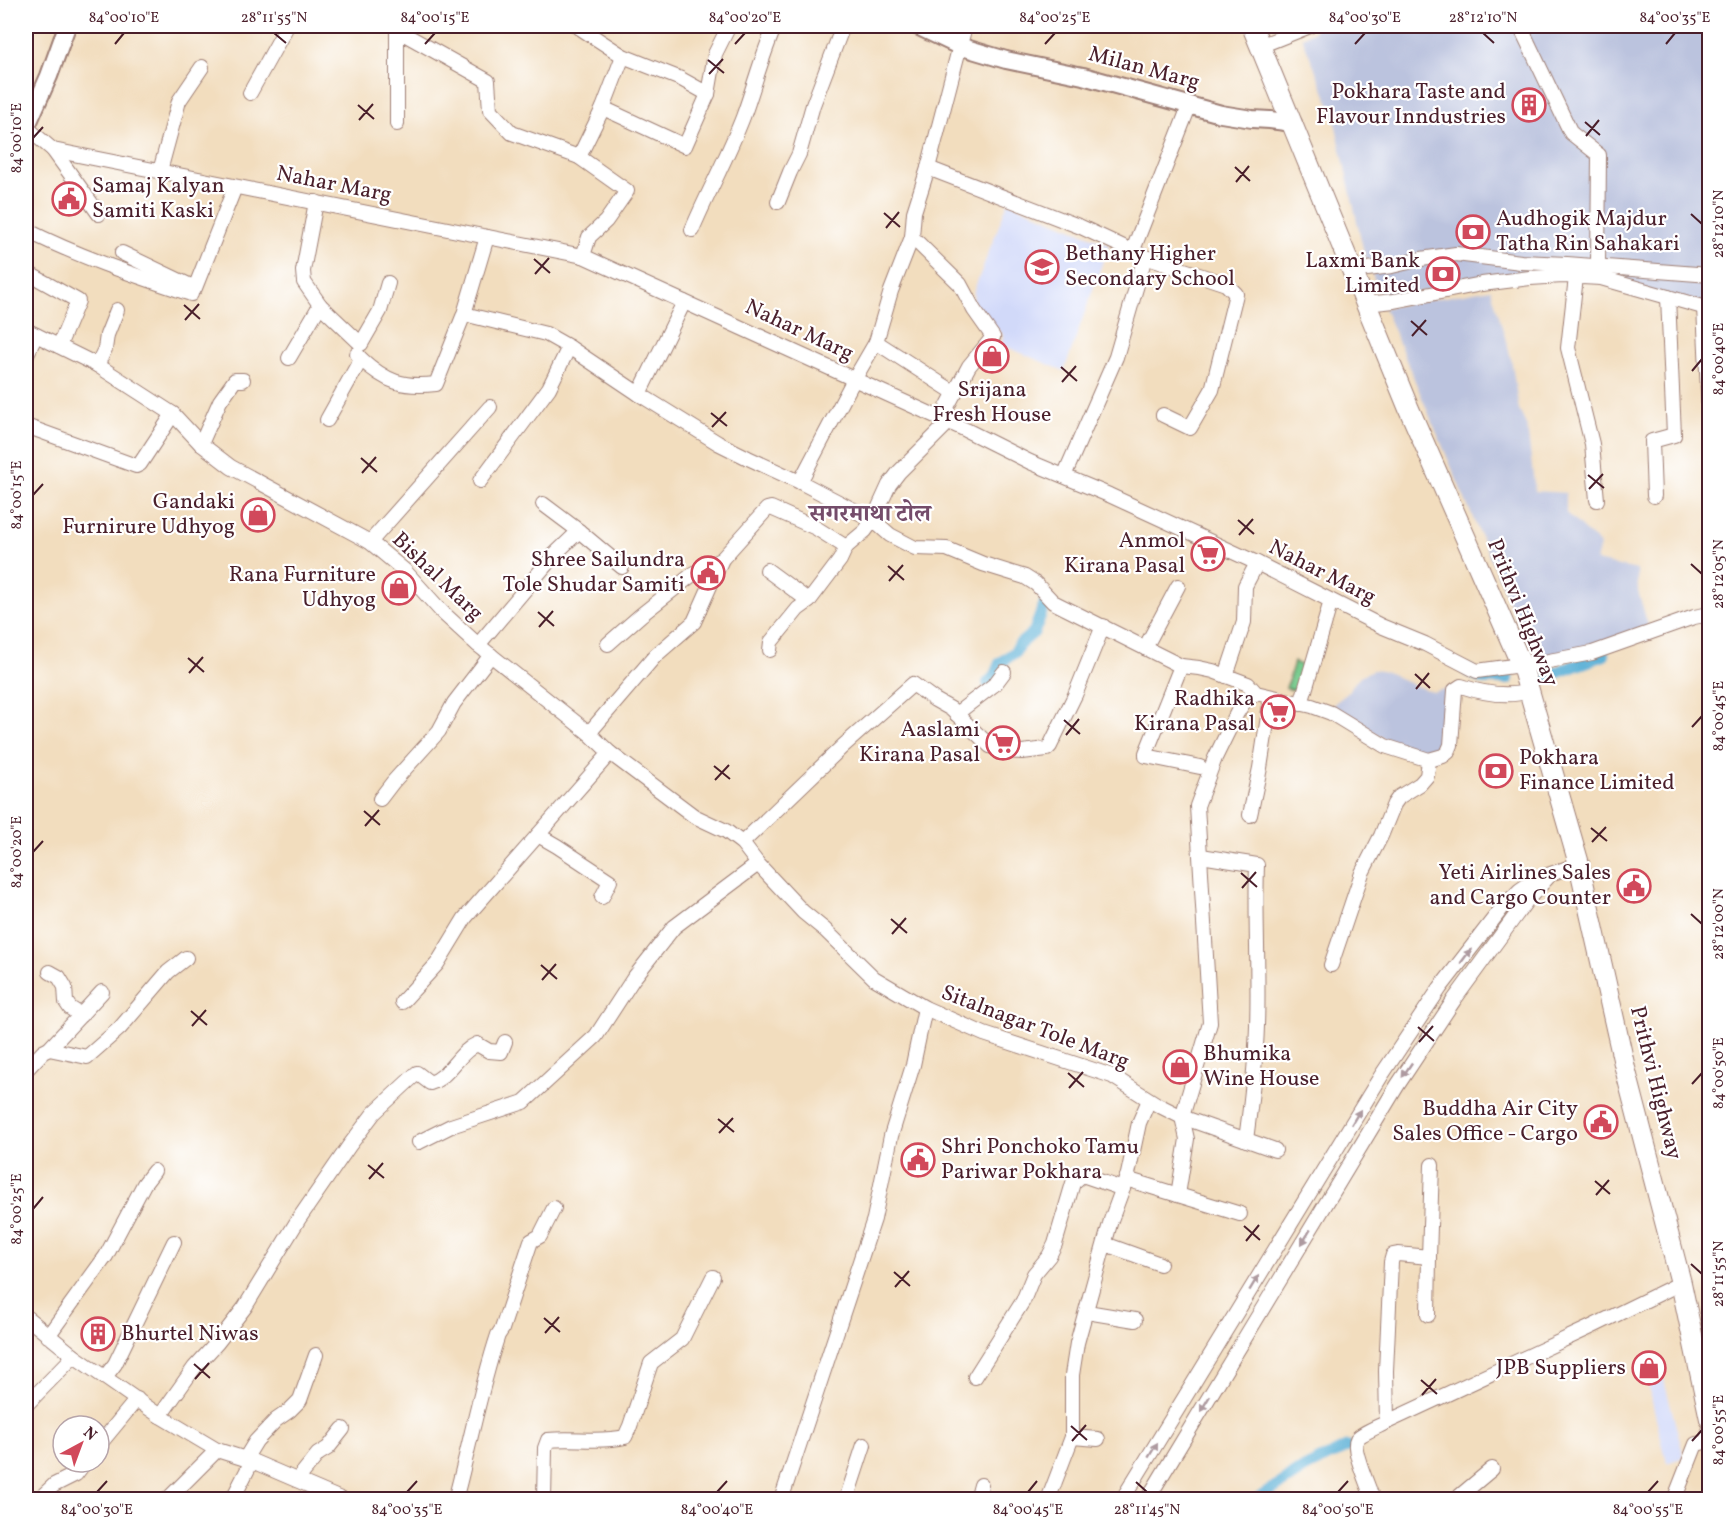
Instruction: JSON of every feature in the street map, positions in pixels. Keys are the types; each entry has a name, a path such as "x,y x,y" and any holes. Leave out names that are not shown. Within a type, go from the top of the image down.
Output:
{"highway":[{"name":"Prithvi Highway","path":"1252,26 1409,409 1522,666 1579,864 1625,1068 1681,1283 1703,1352 1710,1419"}],"main road":[{"path":"26,128 49,76 67,26"},
{"name":"Milan Marg","path":"917,26 959,46 1006,60 1083,76 1221,114 1293,123"}],"street":[{"path":"250,93 287,26"},
{"path":"577,26 623,56 681,79 708,94"},
{"path":"603,108 685,146 708,94 715,54 729,26"},
{"path":"692,230 742,118 775,26"},
{"path":"778,202 799,154 813,105 843,26"},
{"path":"800,482 876,342 891,291 912,237 914,212 928,168 965,26"},
{"path":"1260,46 1310,26"},
{"path":"1520,26 1571,134 1599,155 1598,266"},
{"path":"397,28 397,124"},
{"path":"397,28 488,81 490,110 512,133 579,157 627,191 606,220 589,237 583,256"},
{"path":"579,157 603,108 623,56"},
{"path":"160,171 179,101 202,67"},
{"path":"1064,476 1116,357 1139,253 1190,104"},
{"name":"Nahar Marg","path":"26,128 53,150 583,256 946,425 1257,563 1381,626 1425,644 1477,671"},
{"path":"53,150 99,214"},
{"path":"928,168 1072,223 1139,253 1226,284 1236,294 1212,390 1190,428 1163,415"},
{"path":"26,230 73,253 192,294 235,186"},
{"path":"316,202 303,271 304,282 320,305 361,344"},
{"path":"388,283 380,312 356,353 375,373 392,381 416,387 436,384 464,314 487,237"},
{"path":"770,651 771,642 793,614 809,601 840,560 846,547 865,531 873,520 894,478 946,425 947,407 969,366 993,336 974,310 960,284 912,237"},
{"path":"122,253 195,288"},
{"path":"1352,271 1456,254 1521,262 1710,275"},
{"path":"26,272 78,301 58,346"},
{"path":"1366,304 1394,301 1482,284 1554,276 1601,278 1707,308 1710,435"},
{"path":"1576,277 1568,348 1592,444 1597,500"},
{"path":"1654,496 1652,441 1674,435 1668,297"},
{"path":"639,394 684,302"},
{"path":"289,358 320,305"},
{"path":"97,365 105,349 107,335 117,310"},
{"path":"464,314 546,334 718,443 873,520 890,535 915,548 947,549 983,564 1025,577 1036,584 1053,602 1181,666 1199,668 1226,676 1248,684 1256,693 1331,713 1385,746 1429,760 1443,756 1451,746 1455,690 1461,686 1478,692 1509,695 1529,691"},
{"path":"26,356 31,332"},
{"name":"Bishal Marg","path":"31,332 97,365 173,414 201,444 231,467 370,542 405,571 442,612 478,645 589,733 610,753 694,816 726,831 742,843"},
{"path":"876,342 955,393"},
{"path":"480,481 549,388 569,347"},
{"path":"327,420 361,359"},
{"path":"201,444 220,401 235,380 243,380"},
{"path":"370,542 490,407"},
{"path":"26,426 136,466 140,464 173,414"},
{"path":"543,504 622,567"},
{"path":"589,733 656,656 694,622 722,559 769,508 816,528 846,547"},
{"path":"478,645 555,554 579,531"},
{"path":"608,644 693,574 722,559"},
{"path":"1226,676 1245,622 1245,586 1257,563"},
{"path":"767,570 809,601"},
{"path":"1145,648 1178,586"},
{"path":"1301,704 1331,601"},
{"path":"1488,692 1477,671 1522,666 1592,653 1695,617 1710,614"},
{"path":"742,843 913,684 947,706 990,746 998,750 1022,752 1047,749 1075,695 1103,626"},
{"path":"380,799 439,731 454,703 491,656"},
{"path":"1181,666 1146,756 1200,767"},
{"path":"956,714 995,684 1004,672"},
{"path":"1178,1195 1187,1139 1182,1117 1210,1023 1197,806 1215,758 1237,713 1244,702 1256,693"},
{"path":"1250,815 1271,697"},
{"path":"402,1002 437,964 465,918 610,753"},
{"path":"1331,965 1362,873 1394,804 1427,776 1429,760"},
{"path":"538,835 610,881 602,897"},
{"name":"Sitalnagar Tole Marg","path":"742,843 758,864 803,912 874,978 925,1008 984,1034 1112,1076 1149,1100 1182,1117 1275,1150"},
{"path":"1201,856 1257,865 1255,910 1257,1027 1246,1140"},
{"path":"419,1142 451,1126 524,1102 596,1036 633,979 674,927 758,864"},
{"path":"1122,1500 1382,1076 1440,988 1502,908 1520,890 1536,879 1579,864"},
{"path":"1147,1500 1397,1086 1454,1000 1527,900 1554,872"},
{"path":"49,1048 87,1057 120,1028 168,972 186,958"},
{"path":"50,972 59,977 65,987 66,1002 70,1008 81,1015"},
{"path":"26,1070 102,992"},
{"path":"783,1495 874,1219 891,1136 913,1065 925,1008"},
{"path":"160,1416 194,1368 245,1307 298,1220 374,1113 417,1073 430,1083 438,1080 469,1047 477,1044 489,1051 501,1052 505,1042"},
{"path":"1048,1500 1072,1437 1072,1375 1077,1343 1111,1220 1124,1184 1139,1123 1149,1100"},
{"path":"1428,1315 1432,1165"},
{"path":"48,1336 106,1256 144,1184 154,1171"},
{"path":"975,1377 1023,1301 1035,1274 1049,1256 1055,1244 1073,1183 1082,1175 1178,1195 1240,1214"},
{"path":"454,1500 472,1437 479,1396 498,1335 531,1241 540,1236 554,1208"},
{"path":"105,1377 121,1354 174,1242"},
{"path":"1105,1244 1160,1264"},
{"path":"1387,1422 1386,1371 1391,1262 1393,1255 1398,1254 1429,1257"},
{"path":"544,1500 545,1448 548,1440 566,1438 612,1440 625,1437 651,1363 682,1339 713,1277"},
{"path":"1373,1500 1356,1452 1356,1441 1359,1436 1681,1283"},
{"path":"1087,1312 1135,1320"},
{"path":"26,1317 74,1356 160,1416 217,1450 248,1460 343,1500"},
{"path":"232,1500 256,1441 300,1400 316,1355"},
{"path":"26,1405 74,1356"},
{"path":"111,1430 137,1399"},
{"path":"297,1480 318,1454 328,1448 343,1428"},
{"path":"1674,1500 1696,1444 1706,1442 1710,1428"},
{"path":"1072,1437 1098,1439"},
{"path":"846,1500 864,1445"},
{"path":"166,1500 217,1450"},
{"path":"1455,1500 1492,1469"},
{"path":"38,1500 54,1485 76,1474"},
{"path":"977,1500 981,1485"}],"shaded area":[{"path":"1314,26 1709,26 1709,306 1566,273 1381,297 1364,253 1333,113 1302,37 1315,31"},
{"name":"Bethany Higher Secondary School","path":"1008,202 1109,244 1064,371 1002,345 1003,335 973,303 974,290"},
{"path":"1491,289 1511,358 1519,410 1527,427 1535,491 1566,493 1566,513 1600,545 1596,561 1637,570 1638,591 1649,629 1542,660 1523,636 1384,308"},
{"path":"1373,670 1387,672 1433,692 1449,688 1451,700 1448,745 1431,756 1400,748 1330,707 1345,695 1360,676"},
{"path":"1658,1357 1684,1457 1667,1463 1642,1360"}],"green space":[{"path":"1294,662 1307,668 1300,692 1286,688"}],"waterway":[{"path":"988,683 994,677 1000,663 1015,652 1020,644 1034,632 1045,603"},
{"path":"1536,678 1542,678 1604,655"},
{"path":"1467,670 1483,679 1508,679"},
{"path":"1256,1500 1305,1468 1347,1447"}],"place":[{"name":"Pokhara Taste and Flavour Inndustries","path":"1529,105"},
{"name":"Samaj Kalyan Samiti Kaski","path":"69,199"},
{"name":"Audhogik Majdur Tatha Rin Sahakari","path":"1473,232"},
{"name":"Bethany Higher Secondary School","path":"1042,267"},
{"name":"Laxmi Bank Limited","path":"1443,274"},
{"name":"Srijana Fresh House","path":"992,356"},
{"name":"Gandaki Furnirure Udhyog","path":"258,515"},
{"name":"Anmol Kirana Pasal","path":"1208,554"},
{"name":"Shree Sailundra Tole Shudar Samiti","path":"708,573"},
{"name":"Rana Furniture Udhyog","path":"399,588"},
{"name":"Radhika Kirana Pasal","path":"1278,712"},
{"name":"Aaslami Kirana Pasal","path":"1003,743"},
{"name":"Pokhara Finance Limited","path":"1496,771"},
{"name":"Yeti Airlines Sales and Cargo Counter","path":"1634,886"},
{"name":"Bhumika Wine House","path":"1180,1067"},
{"name":"Buddha Air City Sales Office - Cargo","path":"1601,1122"},
{"name":"Shri Ponchoko Tamu Pariwar Pokhara","path":"918,1160"},
{"name":"Bhurtel Niwas","path":"98,1334"},
{"name":"JPB Suppliers","path":"1649,1368"}],"district":[{"name":"सगरमाथा टोल","path":"870,515"}]}
